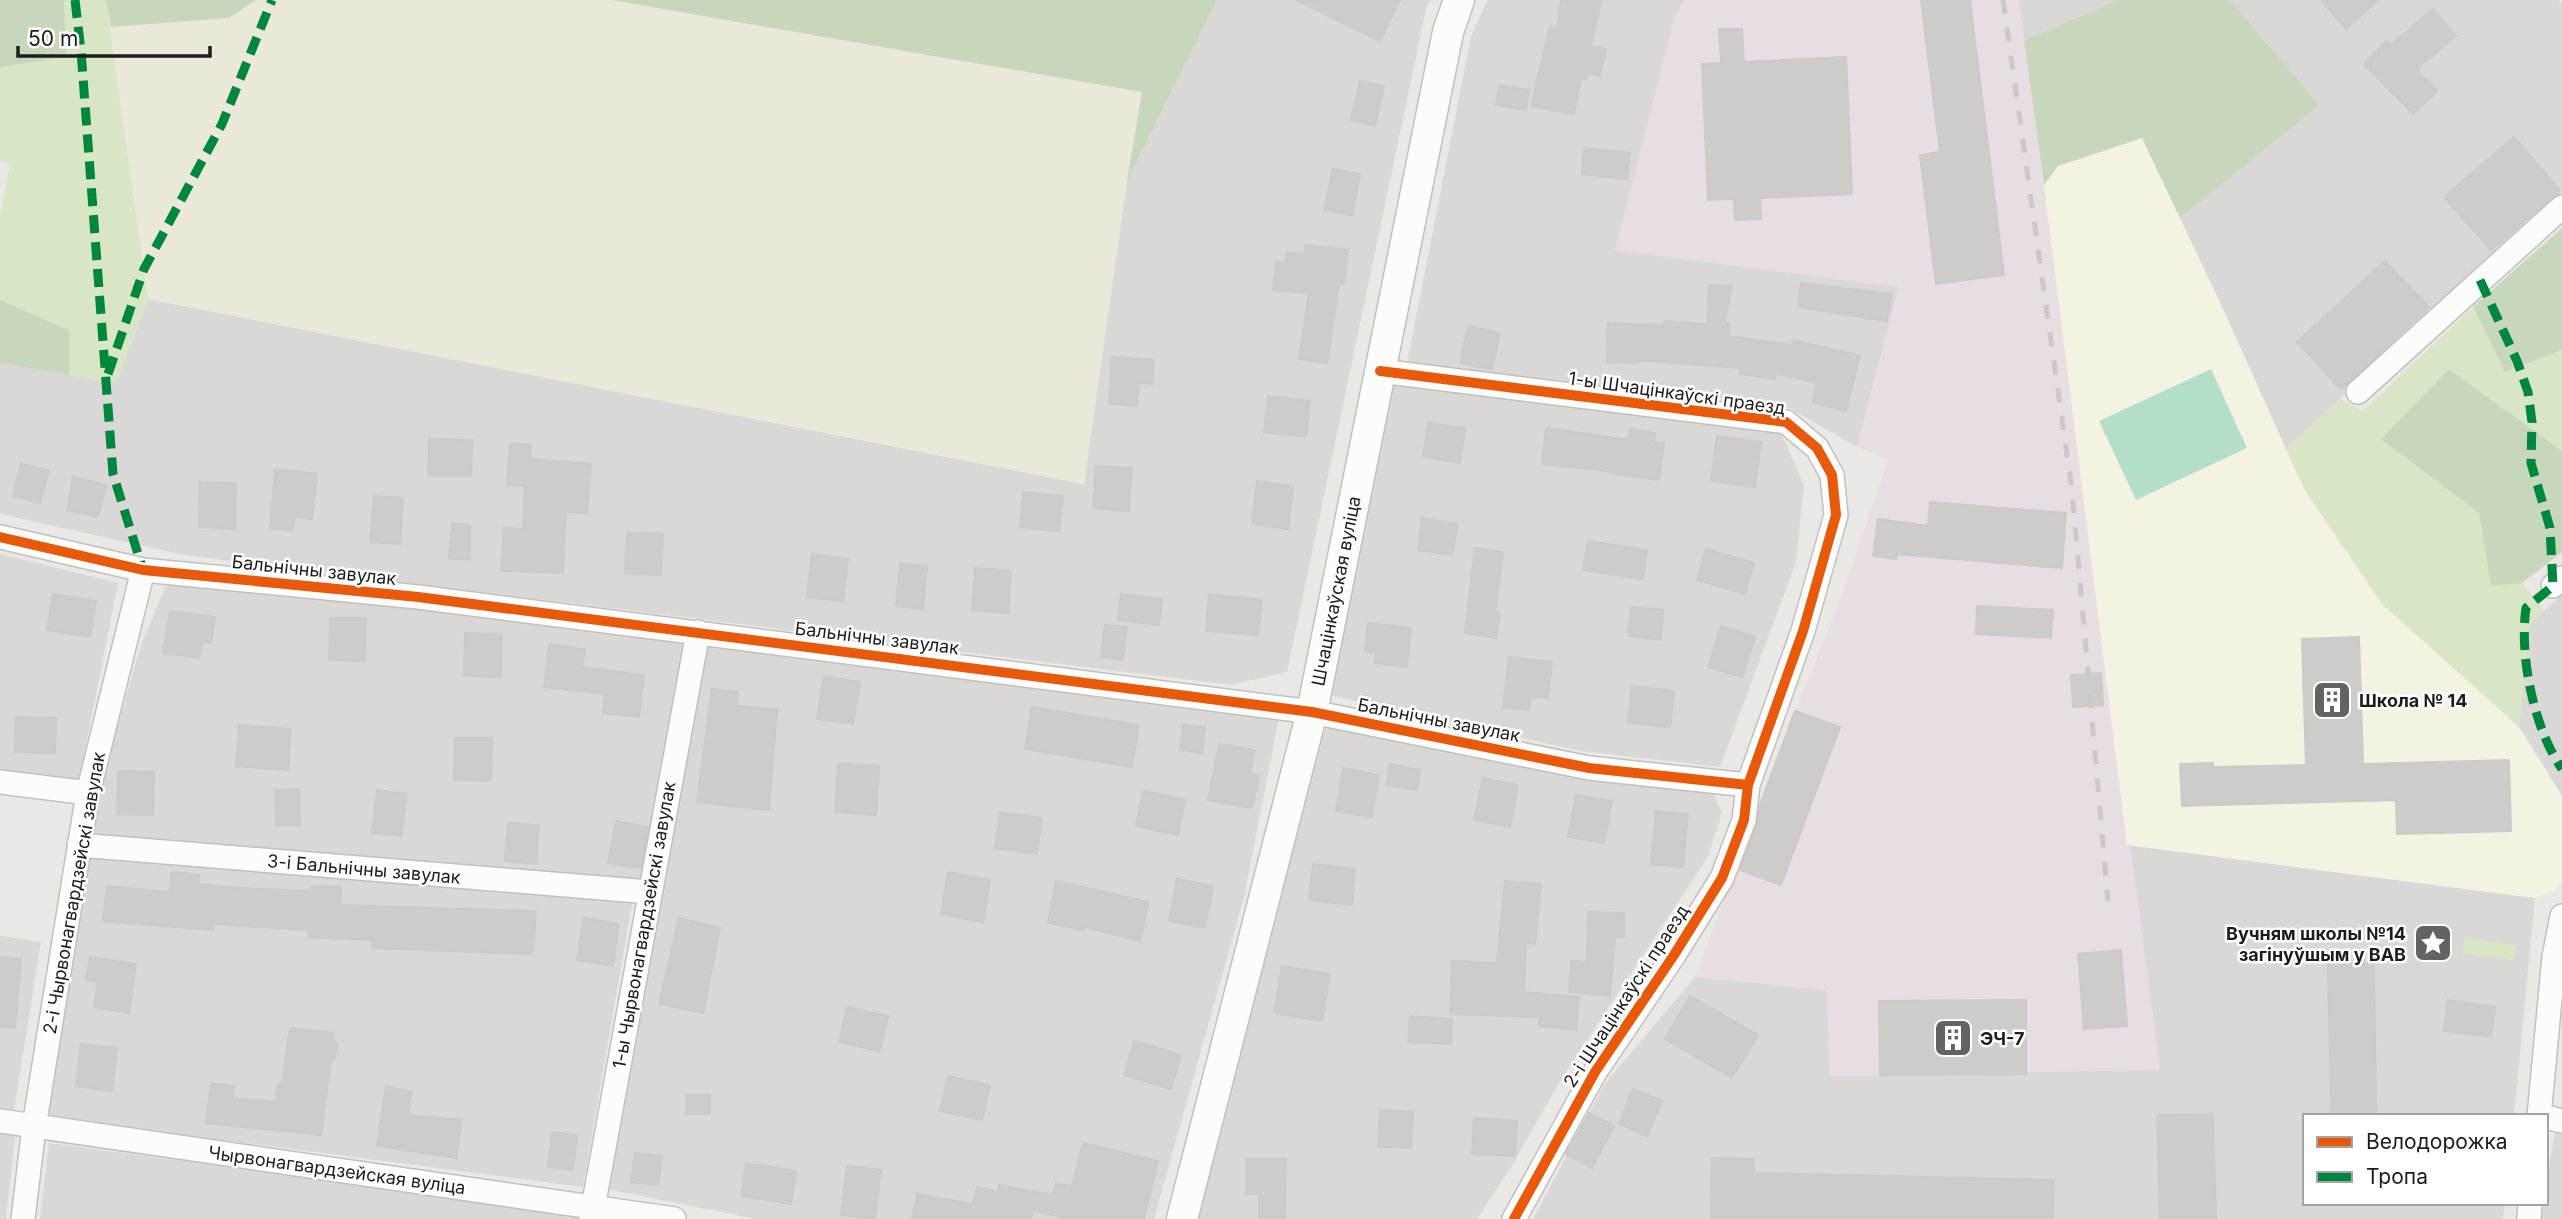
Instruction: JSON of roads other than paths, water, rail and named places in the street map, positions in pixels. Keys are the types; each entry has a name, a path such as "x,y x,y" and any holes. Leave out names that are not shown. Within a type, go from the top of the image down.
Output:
{"street":[{"name":"Шчацінкаўская вуліца","path":"1182,1219 1312,712 1448,32 1459,0"},
{"path":"2358,392 2562,207"},
{"name":"1-ы Шчацінкаўскі праезд","path":"1380,371 1786,422 1817,448 1832,475 1836,515 1803,631 1748,785"},
{"name":"Бальнічны завулак","path":"0,537 143,570 418,597 1312,712 1589,768 1748,785"},
{"name":"2-і Чырвонагвардзейскі завулак","path":"23,1219 34,1127 88,793 143,570"},
{"name":"1-ы Чырвонагвардзейскі завулак","path":"592,1212 698,632"},
{"path":"0,782 88,793"},
{"name":"2-і Шчацінкаўскі праезд","path":"1514,1219 1595,1072 1722,878 1744,820 1748,785"},
{"name":"3-і Бальнічны завулак","path":"79,845 650,892"},
{"path":"2539,1114 2554,957 2562,916"},
{"name":"Чырвонагвардзейская вуліца","path":"0,1121 592,1212 674,1219"}],"railway":[{"path":"2003,0 2072,490 2108,901"}],"place":[{"name":"Школа № 14","path":"2332,700"},
{"name":"Вучням школы №14 загінуўшым у ВАВ","path":"2433,943"},
{"name":"ЭЧ-7","path":"1953,1038"}]}
